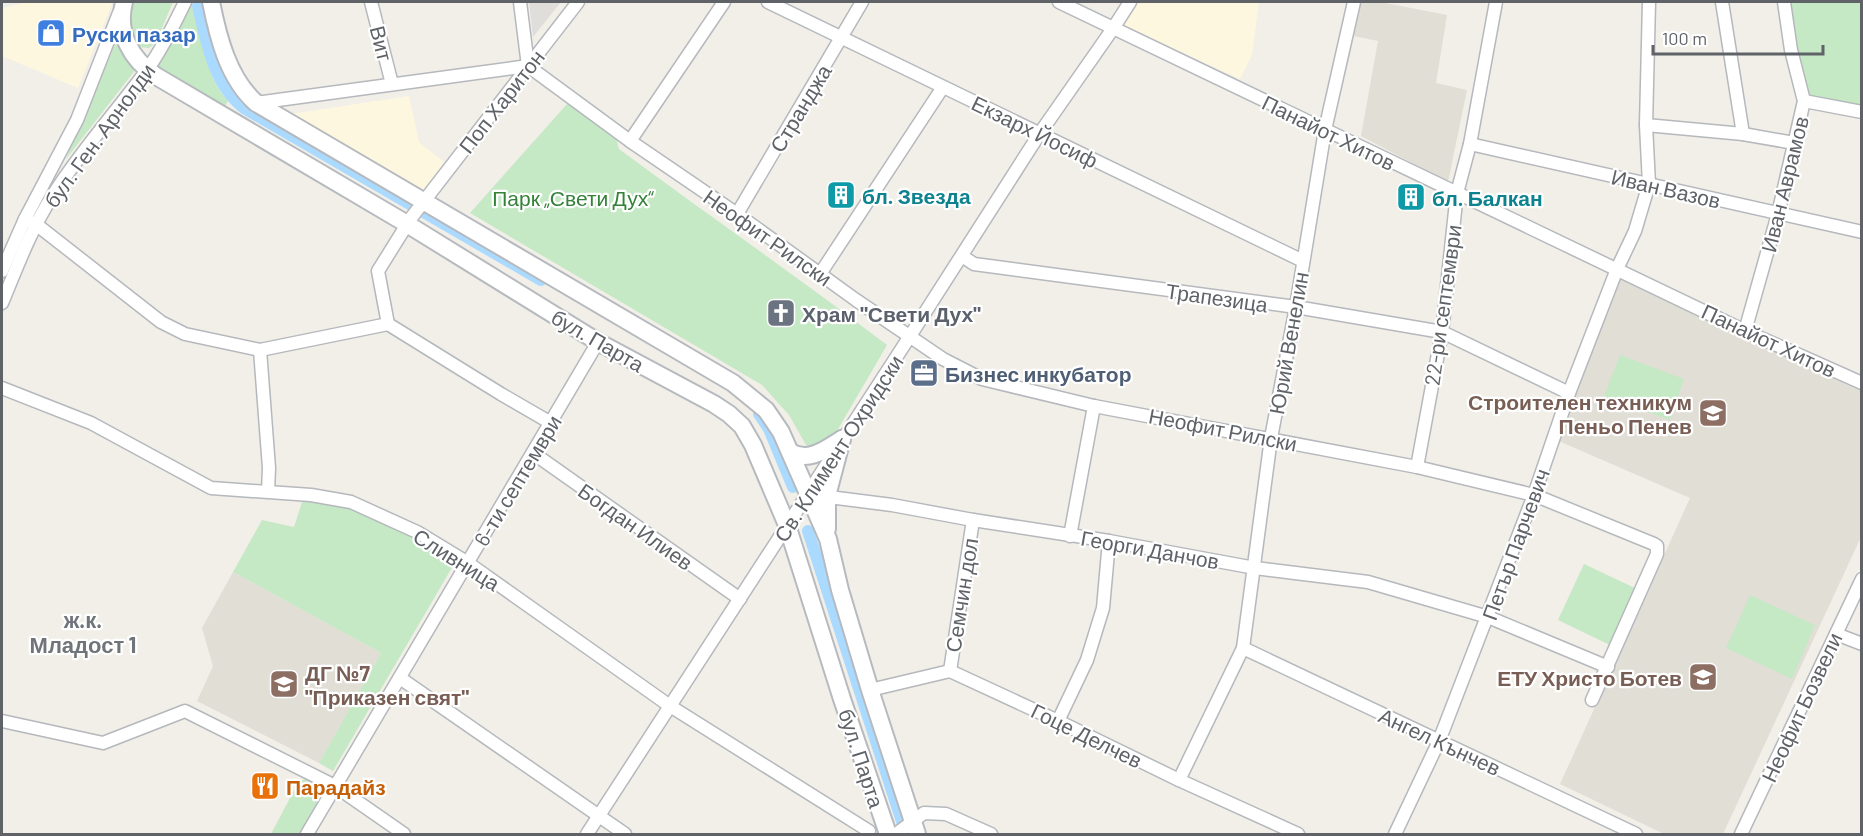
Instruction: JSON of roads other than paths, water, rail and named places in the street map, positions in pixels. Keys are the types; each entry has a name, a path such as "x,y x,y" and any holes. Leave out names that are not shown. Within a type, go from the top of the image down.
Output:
{"main road":[{"name":"бул. Парта","path":"211,2 223,48 234,75 248,96 256,103 421,204 733,383 766,411 790,452 828,539 840,590 912,827"},
{"name":"бул. Парта","path":"124,3 122,20 126,41 136,59 147,70 409,221 598,342 714,404 742,426 753,445 788,525 888,834"},
{"path":"790,452 796,456 816,454 842,439"},
{"path":"828,539 827,496 842,439"}],"street":[{"name":"бул. Ген. Арнолди","path":"2,271 31,222 147,70 165,42 184,2"},
{"name":"Вит","path":"371,2 392,84"},
{"path":"256,103 528,66 520,2"},
{"name":"Поп Харитон","path":"388,324 378,271 421,204 578,2"},
{"path":"630,141 724,2"},
{"name":"Екзарх Йосиф","path":"768,2 1303,261"},
{"name":"Странджа","path":"737,214 862,2"},
{"name":"Панайот Хитов","path":"1059,2 1745,330 1862,383"},
{"name":"Св. Климент Охридски","path":"587,834 1040,133 1130,2"},
{"name":"Юрий Венелин","path":"1179,780 1243,648 1271,438 1296,307 1325,130 1354,2"},
{"name":"22-ри септември","path":"1417,466 1442,332 1457,193 1470,144 1496,2"},
{"name":"Петър Парчевич","path":"1395,834 1439,741 1534,495 1569,393 1617,269 1635,231 1649,184 1646,125 1649,2"},
{"path":"1722,2 1743,134"},
{"name":"Иван Аврамов","path":"1745,330 1778,214 1804,101 1791,50 1784,2"},
{"name":"бул. Ген. Арнолди","path":"2,303 31,222 77,120 124,3"},
{"name":"Неофит Рилски","path":"528,66 630,141 943,359 982,379 1094,406 1417,466 1534,495 1657,546 1657,554 1608,667"},
{"path":"820,274 943,87"},
{"path":"1804,101 1862,112"},
{"path":"1646,125 1743,134 1794,143"},
{"name":"Иван Вазов","path":"1470,144 1862,232"},
{"path":"31,222 161,322 185,334 260,350 388,324 551,423"},
{"name":"Трапезица","path":"962,256 974,264 1296,307 1442,332 1569,393"},
{"name":"6-ти септември","path":"307,834 598,342"},
{"path":"260,350 269,468 268,491"},
{"name":"Сливница","path":"2,388 91,423 210,488 311,495 351,502 417,532 468,563 670,706 868,833"},
{"path":"1071,536 1094,406"},
{"name":"Богдан Илиев","path":"533,453 740,599"},
{"name":"Георги Данчов","path":"808,494 892,505 1255,568 1368,582 1488,617 1608,667"},
{"name":"Семчин дол","path":"950,671 973,520"},
{"path":"1058,721 1087,660 1103,608 1109,541"},
{"name":"Неофит Бозвели","path":"1741,834 1862,579"},
{"path":"1836,634 1862,644"},
{"name":"Ангел Кънчев","path":"1243,648 1636,834"},
{"path":"1592,700 1608,667"},
{"path":"870,690 950,671"},
{"name":"Гоце Делчев","path":"950,671 1298,834"},
{"path":"400,678 625,834"},
{"path":"2,721 103,743 185,711 335,786 404,834"},
{"path":"896,834 912,827 924,813 945,814 990,834"},
{"path":"868,833 881,814"}],"waterway":[{"path":"198,6 208,48 218,75 233,98 244,108 541,280"},
{"path":"759,414 769,429 793,487"},
{"path":"808,531 906,834"}],"place":[{"name":"Руски пазар","path":"51,33"},
{"name":"бл. Звезда","path":"841,195"},
{"name":"бл. Балкан","path":"1411,197"},
{"name":"Храм \"Свети Дух\"","path":"781,313"},
{"name":"Бизнес инкубатор","path":"924,373"},
{"name":"Строителен техникум Пеньо Пенев","path":"1713,413"},
{"name":"ЕТУ Христо Ботев","path":"1703,677"},
{"name":"ДГ №7 \"Приказен свят\"","path":"284,684"},
{"name":"Парадайз","path":"265,786"}],"district":[{"name":"ж.к. Младост 1","path":"83,632"}],"park label":[{"name":"Парк „Свети Дух“","path":"573,197"}]}
